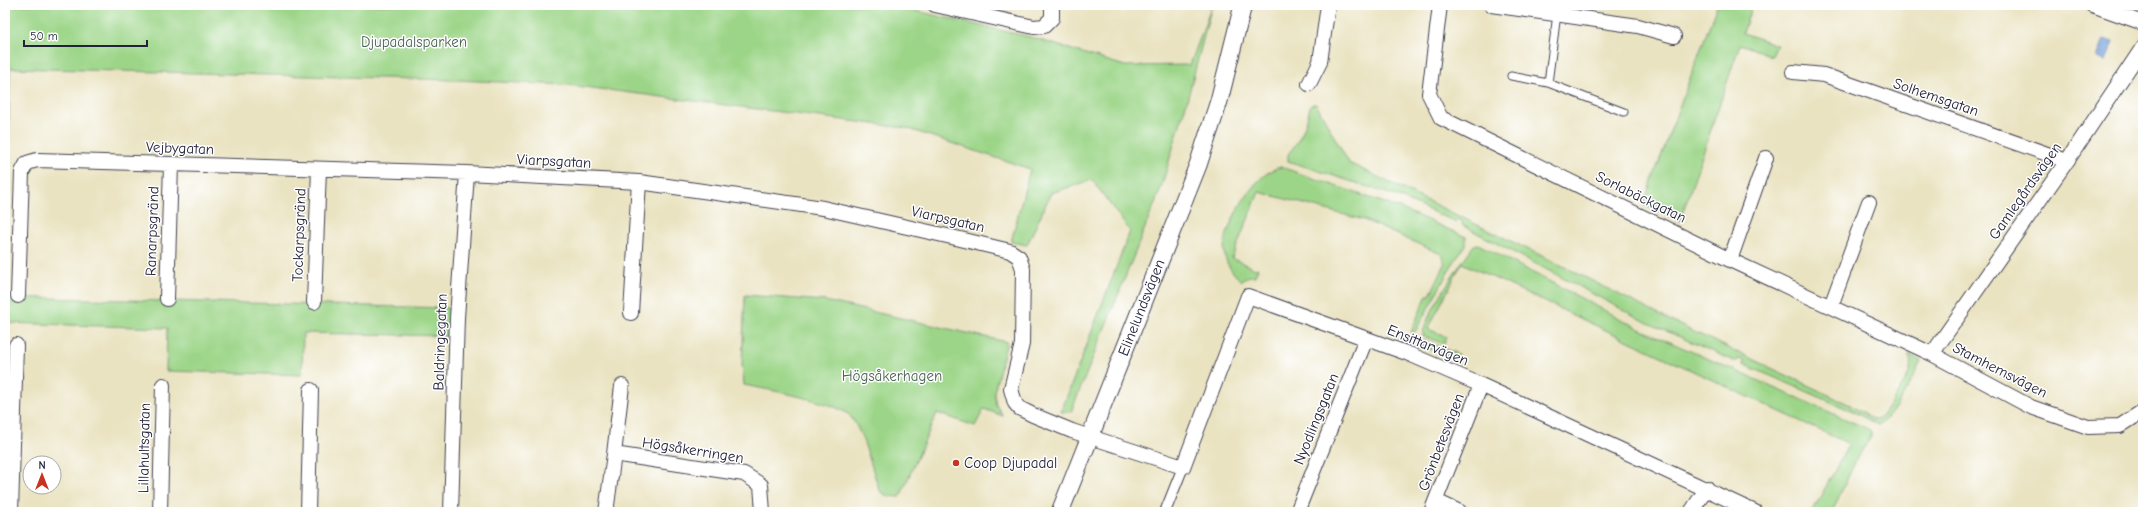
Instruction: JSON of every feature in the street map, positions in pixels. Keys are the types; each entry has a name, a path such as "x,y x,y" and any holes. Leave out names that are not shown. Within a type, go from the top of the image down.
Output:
{"street":[{"path":"935,5 1034,27 1044,26 1052,18 1052,5"},
{"name":"Elinelundsvägen","path":"1060,512 1198,165 1218,101 1243,5"},
{"path":"1309,84 1320,62 1328,5"},
{"name":"Sorlabäckgatan","path":"1440,5 1429,94 1441,118 1730,260 1932,354"},
{"path":"1491,5 1638,26 1674,36"},
{"path":"2092,5 2143,23"},
{"name":"Gamlegårdsvägen","path":"1932,354 2067,161 2143,47"},
{"name":"Solhemsgatan","path":"1793,72 1824,76 2067,161"},
{"path":"1730,260 1766,158"},
{"name":"Vejbygatan","path":"18,296 22,172 27,163 37,160 467,173"},
{"name":"Ranarpsgränd","path":"167,299 171,164"},
{"name":"Tockarpsgränd","path":"314,302 319,169"},
{"name":"Viarpsgatan","path":"467,173 639,182 823,208 980,243 1015,254 1022,262 1023,269 1023,323 1022,344 1012,380 1012,396 1019,408 1033,415 1090,436"},
{"name":"Baldringegatan","path":"451,512 457,318 467,173"},
{"path":"631,313 639,182"},
{"path":"1831,306 1869,202"},
{"name":"Ensittarvägen","path":"1165,512 1248,296 1409,354 1708,488 1755,512"},
{"name":"Nyodlingsgatan","path":"1297,512 1366,339"},
{"path":"11,512 16,345"},
{"name":"Stamhemsvägen","path":"1932,354 2032,407 2088,427 2120,426 2143,411"},
{"name":"Grönbetesvägen","path":"1434,506 1481,385"},
{"name":"Lillahultsgatan","path":"160,512 162,386"},
{"path":"606,512 622,386"},
{"path":"308,512 311,390"},
{"path":"1090,436 1183,467"},
{"name":"Högsåkerringen","path":"614,454 744,474 760,485 763,492 763,512"},
{"path":"1691,512 1708,488"},
{"path":"1434,506 1460,512"}],"lane":[{"path":"1548,83 1557,14"},
{"path":"1511,76 1548,83 1624,112"}],"green space":[{"name":"Djupadalsparken","path":"5,5 890,5 1030,37 1125,66 1190,65 1212,5 1187,101 1161,188 1071,412 1061,412 1130,231 1092,180 1051,193 1027,245 1011,242 1030,169 906,128 568,85 454,80 10,68 8,166 5,165"},
{"path":"1717,5 1752,5 1743,33 1777,45 1772,56 1740,44 1680,221 1643,205"},
{"path":"1316,104 1349,163 1569,269 1673,322 1850,405 1871,418 1877,420 1881,417 1907,378 1910,369 1908,355 1921,361 1896,407 1883,422 1878,425 1852,411 1743,364 1745,361 1738,359 1736,362 1646,322 1462,225 1463,222 1458,219 1456,222 1396,196 1288,161 1288,154 1300,137 1307,120 1310,106"},
{"path":"1281,167 1402,209 1466,237 1466,245 1452,265 1415,332 1411,332 1427,295 1430,295 1445,264 1441,254 1364,220 1259,192 1232,258 1255,269 1258,268 1255,276 1249,276 1241,281 1235,274 1227,264 1224,250 1229,227 1243,201 1261,178 1271,171"},
{"path":"1478,244 1638,328 1871,431 1871,437 1857,458 1832,512 1812,512 1849,444 1462,263 1428,329 1447,337 1444,344 1423,336 1424,328 1429,317 1444,290 1461,263 1474,245"},
{"name":"Högsåkerhagen","path":"745,295 825,301 1007,342 994,392 996,405 1003,416 984,409 975,426 937,413 900,497 887,496 880,491 864,443 856,425 851,417 844,411 818,401 744,385 742,365"},
{"path":"5,297 450,308 450,336 303,333 302,375 166,371 167,328 5,323"},
{"path":"1419,339 1458,354 1456,359 1417,344"}],"water":[{"path":"2104,39 2113,42 2106,61 2097,58"}],"place":[{"name":"Coop Djupadal","path":"956,463"}]}
